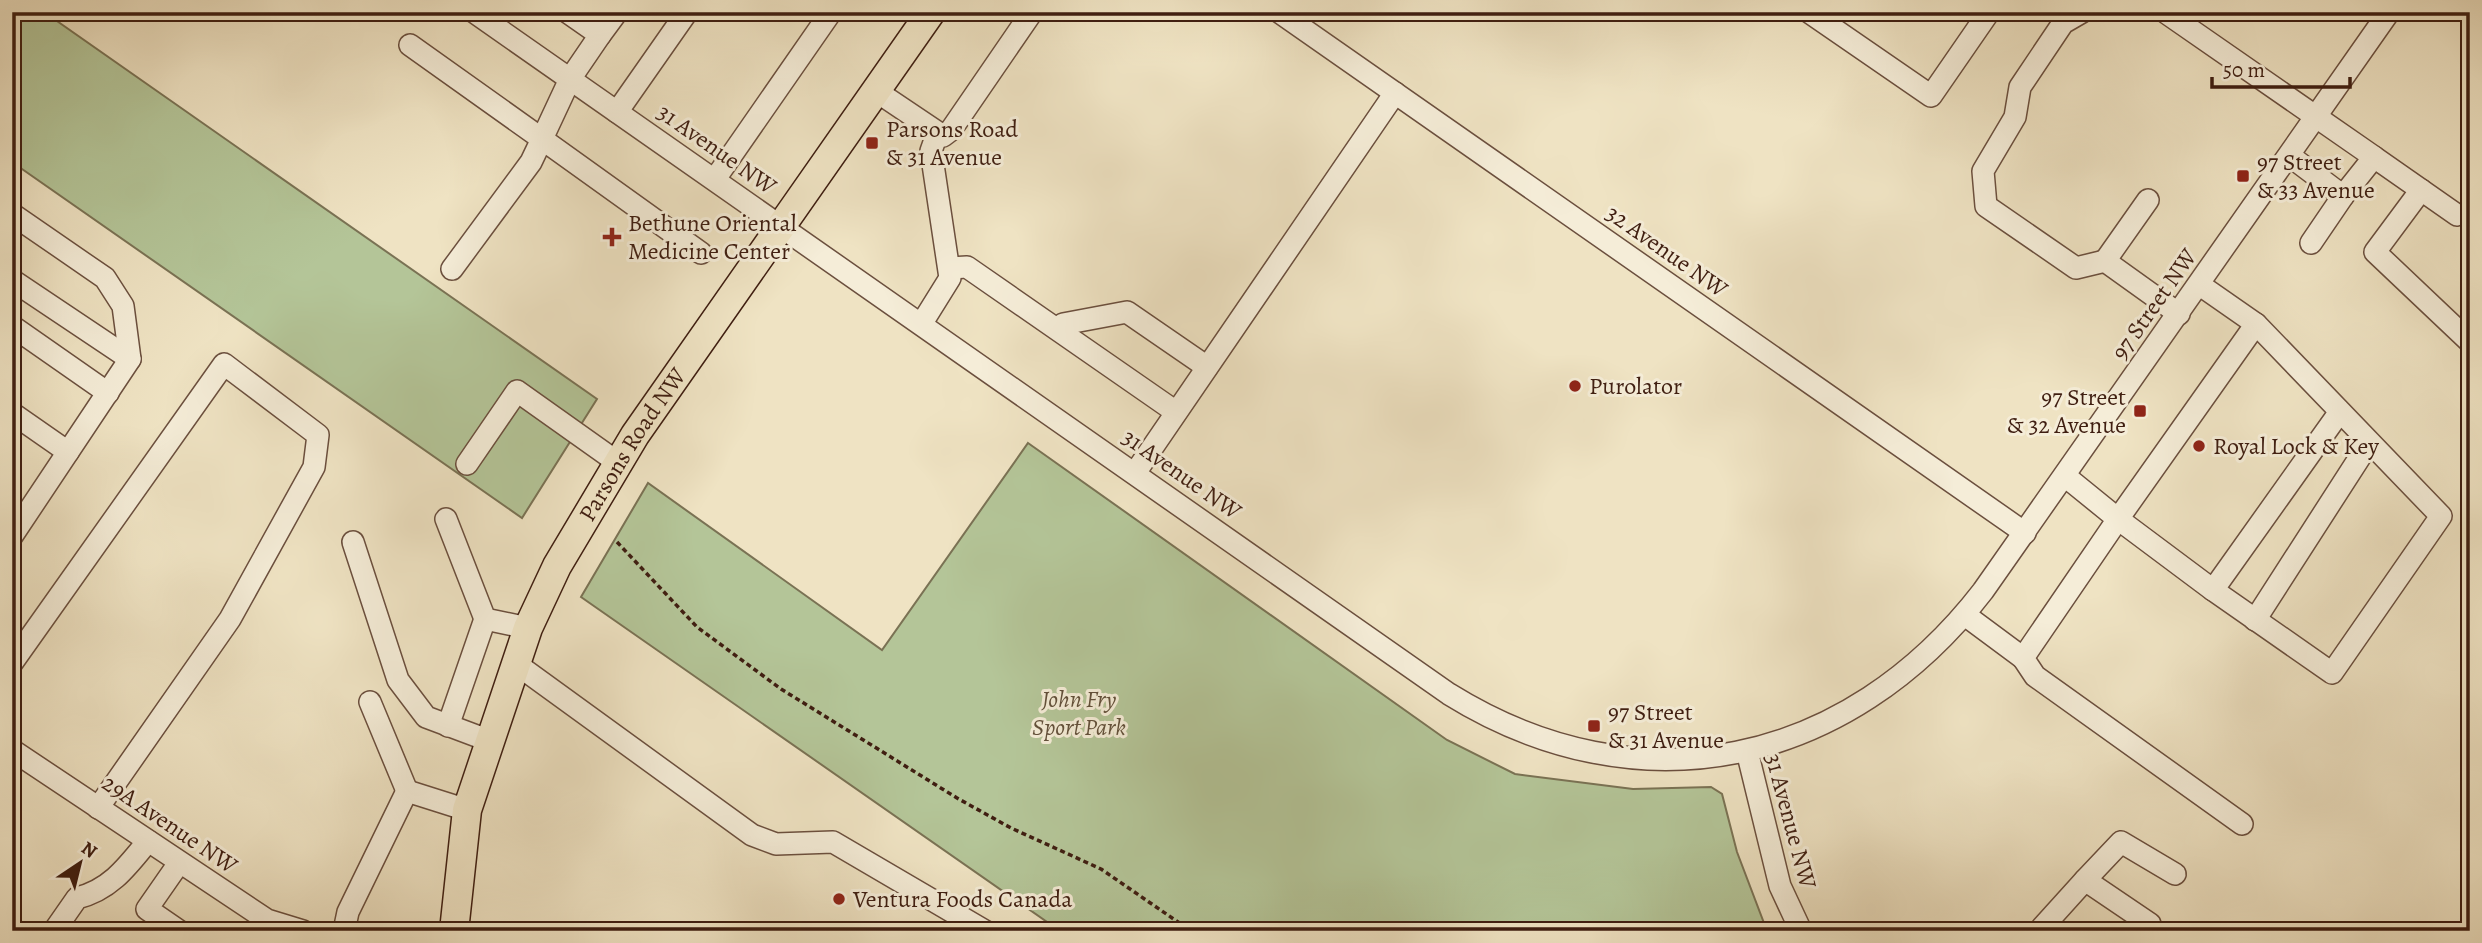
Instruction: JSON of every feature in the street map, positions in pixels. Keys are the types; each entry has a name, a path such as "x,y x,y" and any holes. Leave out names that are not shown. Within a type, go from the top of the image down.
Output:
{"main road":[{"name":"Parsons Road NW","path":"454,931 467,810 515,663 556,566 617,462 931,12"}],"street":[{"name":"31 Avenue NW","path":"474,12 502,20 570,79 1449,694 1506,725 1564,744 1624,757 1705,757 1747,751 1780,886 1801,931"},
{"path":"566,12 600,35"},
{"path":"452,269 531,162 570,79 617,12"},
{"path":"617,112 687,12"},
{"path":"715,179 831,12"},
{"path":"876,91 943,136 951,130 1032,12"},
{"name":"32 Avenue NW","path":"1279,12 2025,533"},
{"path":"1809,12 1931,96 1989,12"},
{"path":"2082,12 2063,23 2020,87 2015,117 1983,171 1986,206 2076,268 2105,261 2148,200"},
{"path":"2165,12 2457,215"},
{"name":"97 Street NW","path":"1747,751 1813,729 1867,702 1922,659 1965,615 2200,285 2389,12"},
{"path":"410,45 701,253"},
{"path":"1135,473 1395,93"},
{"path":"922,323 949,284 950,268 931,150 937,134"},
{"path":"2290,156 2343,197"},
{"path":"2311,243 2374,157"},
{"path":"2421,190 2375,253 2470,342"},
{"path":"12,214 105,278 123,306 130,359 12,536"},
{"path":"2105,261 2179,314"},
{"path":"950,268 967,267 1176,412"},
{"path":"12,280 130,359"},
{"path":"2065,476 2213,590 2332,673 2441,516 2256,324 2200,285"},
{"path":"1058,329 1063,324 1127,312 1207,368"},
{"path":"2023,657 2256,324"},
{"path":"12,326 108,393"},
{"path":"12,663 224,364 318,435 314,467 230,620 98,808"},
{"path":"467,464 517,391 617,462"},
{"path":"12,412 68,452"},
{"path":"2213,590 2339,413"},
{"path":"2255,620 2369,443"},
{"path":"446,519 485,619 448,726"},
{"path":"353,542 398,680 426,717 490,741"},
{"path":"1965,615 2023,657 2035,676 2242,824"},
{"path":"485,619 528,628"},
{"path":"515,663 752,835 776,844 833,842 985,931"},
{"path":"344,931 348,912 407,791 370,702"},
{"name":"29A Avenue NW","path":"12,750 148,841 264,925 303,931"},
{"path":"407,791 467,810"},
{"path":"54,931 77,898 96,894 118,877 148,841"},
{"path":"2039,931 2122,842 2175,874"},
{"path":"179,863 147,909 179,931"},
{"path":"2085,880 2150,924"}],"path":[{"path":"617,542 697,627 781,689 968,804 1011,828 1101,869 1191,931"}],"green space":[{"path":"12,12 44,12 597,399 522,518 12,162"},
{"name":"John Fry Sport Park","path":"1028,443 1447,740 1515,774 1633,789 1711,787 1722,794 1737,852 1767,931 1060,931 581,597 648,483 882,650"}],"place":[{"name":"Parsons Road & 31 Avenue","path":"872,143"},
{"name":"97 Street & 33 Avenue","path":"2243,176"},
{"name":"Bethune Oriental Medicine Center","path":"612,237"},
{"name":"Purolator","path":"1575,386"},
{"name":"97 Street & 32 Avenue","path":"2140,411"},
{"name":"Royal Lock & Key","path":"2199,446"},
{"name":"97 Street & 31 Avenue","path":"1594,726"},
{"name":"Ventura Foods Canada","path":"839,899"}]}
